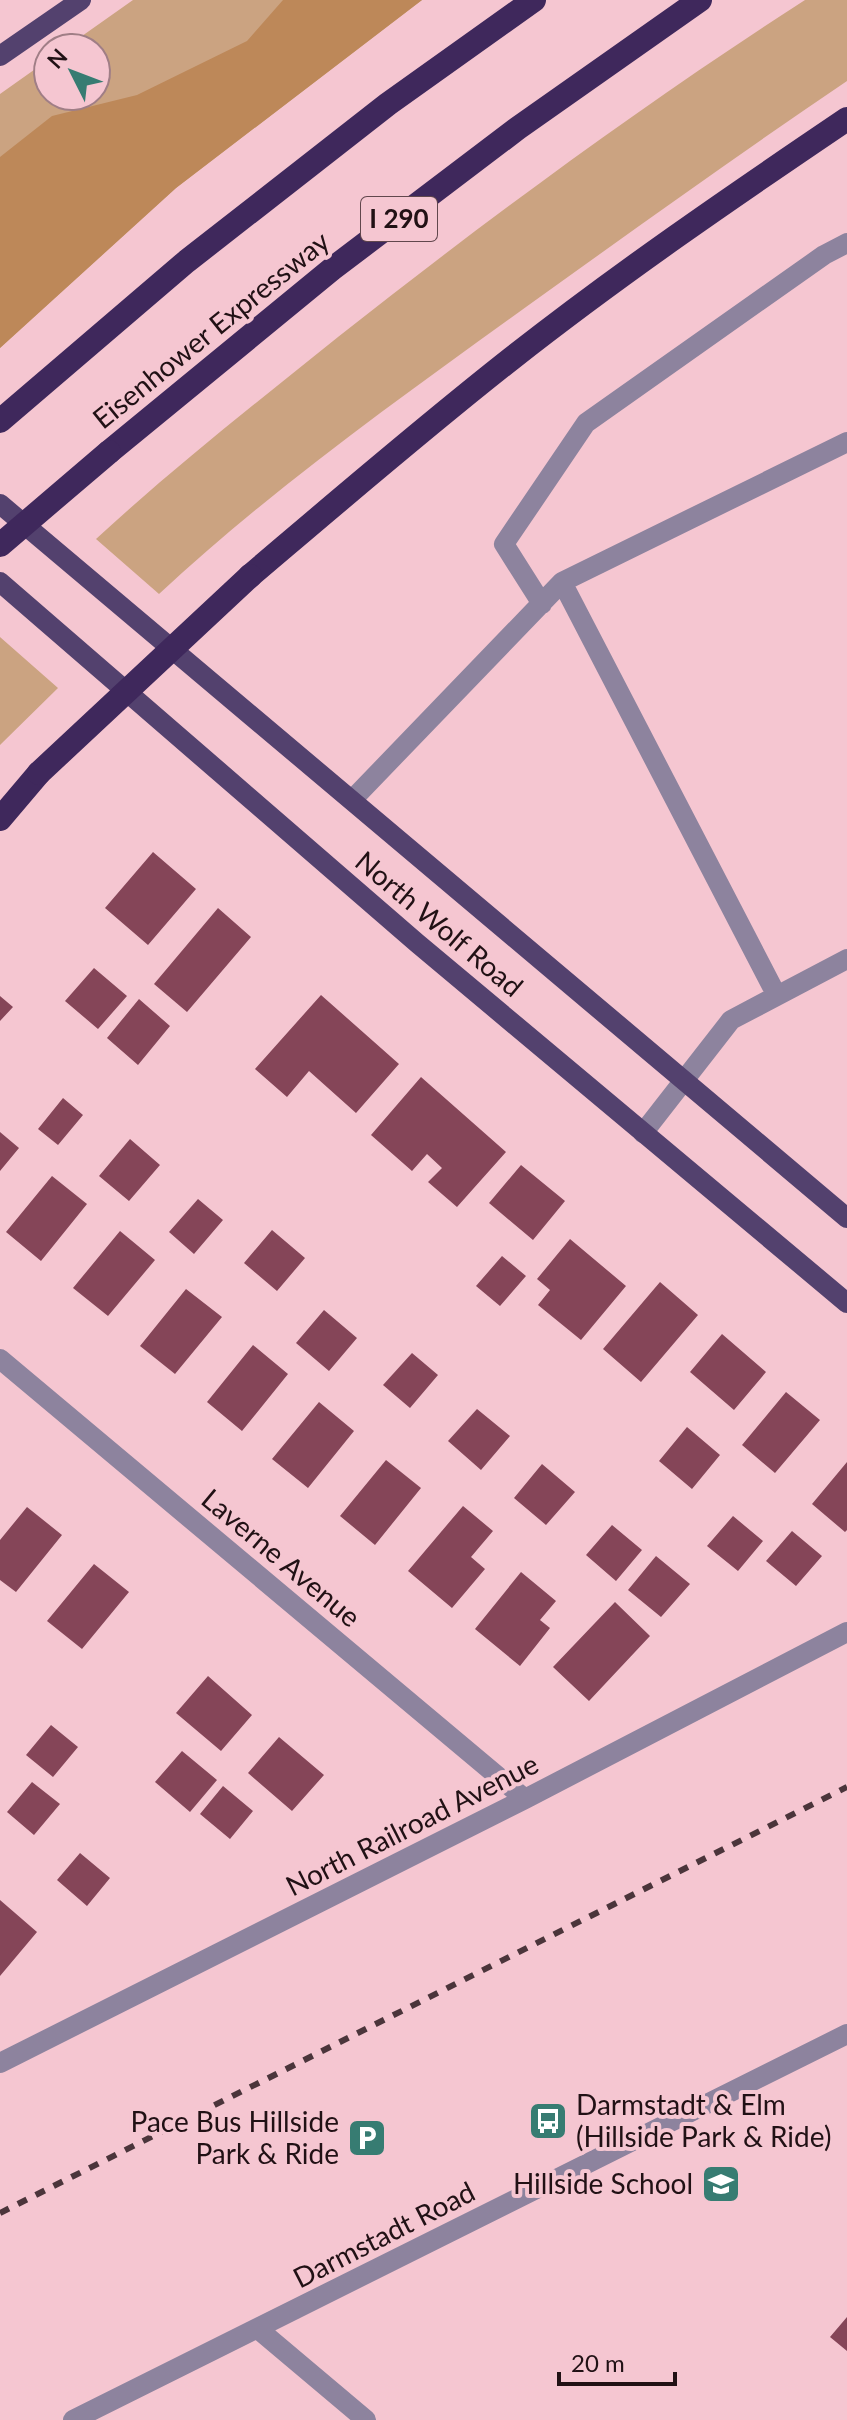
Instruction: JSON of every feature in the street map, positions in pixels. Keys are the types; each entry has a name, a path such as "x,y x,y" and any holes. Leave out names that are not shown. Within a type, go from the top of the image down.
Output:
{"highway":[{"path":"0,421 249,212 388,104 534,0"},
{"name":"Eisenhower Expressway","path":"0,545 345,260 518,128 700,0"},
{"path":"0,804 39,773 250,576 512,358 626,273 847,119"},
{"path":"0,819 39,773"}],"main road":[{"path":"0,56 81,0"},
{"name":"North Wolf Road","path":"0,504 847,1218"},
{"name":"North Wolf Road","path":"0,582 383,914 847,1303"}],"street":[{"path":"542,604 504,544 586,423 824,255 847,243"},
{"path":"352,800 562,582 847,442"},
{"path":"562,582 777,996"},
{"path":"643,1133 731,1020 847,959"},
{"name":"Laverne Avenue","path":"0,1359 525,1799"},
{"name":"North Railroad Avenue","path":"0,2063 525,1799 847,1632"},
{"name":"Darmstadt Road","path":"73,2420 847,2034"},
{"path":"258,2329 366,2420"}],"shaded area":[{"path":"133,0 422,0 176,188 0,348 0,94 32,71 32,112 112,112 112,32 88,32"},
{"path":"283,0 422,0 176,188 0,348 0,157 52,116 68,112 112,112 112,101 137,95 247,41"},
{"path":"805,0 847,0 847,81 646,221 385,410 247,517 159,594 96,539 215,436 452,249 626,121"},
{"path":"0,637 58,688 0,745"}],"building":[{"path":"153,852 196,889 148,945 105,908"},
{"path":"218,908 251,937 187,1012 154,984"},
{"path":"94,968 127,996 98,1029 65,1001"},
{"path":"321,995 399,1064 356,1113 309,1071 287,1097 255,1069"},
{"path":"0,996 13,1007 0,1021"},
{"path":"139,999 170,1026 138,1065 107,1038"},
{"path":"421,1077 506,1152 457,1207 428,1182 442,1168 427,1154 412,1171 371,1135"},
{"path":"63,1098 83,1115 58,1145 38,1129"},
{"path":"0,1132 19,1148 0,1171"},
{"path":"130,1139 160,1165 129,1201 99,1176"},
{"path":"521,1165 565,1201 533,1240 489,1203"},
{"path":"52,1176 87,1204 41,1261 6,1232"},
{"path":"198,1199 223,1220 194,1254 169,1232"},
{"path":"272,1230 305,1258 277,1291 244,1263"},
{"path":"120,1231 155,1260 108,1316 73,1288"},
{"path":"570,1239 626,1286 581,1340 538,1305 550,1290 537,1279"},
{"path":"502,1256 526,1276 500,1306 476,1286"},
{"path":"660,1282 698,1315 641,1382 603,1349"},
{"path":"186,1289 222,1317 175,1374 140,1346"},
{"path":"324,1310 357,1338 329,1371 296,1343"},
{"path":"722,1334 766,1372 734,1410 690,1372"},
{"path":"253,1345 288,1374 242,1431 207,1402"},
{"path":"412,1353 438,1375 410,1408 383,1385"},
{"path":"786,1392 820,1420 775,1473 742,1445"},
{"path":"319,1402 354,1431 308,1488 272,1459"},
{"path":"477,1409 510,1436 481,1470 448,1441"},
{"path":"687,1427 720,1455 692,1489 659,1461"},
{"path":"386,1460 421,1488 375,1545 340,1516"},
{"path":"847,1462 847,1530 845,1532 812,1504"},
{"path":"542,1464 575,1492 546,1525 514,1498"},
{"path":"463,1506 493,1531 471,1557 485,1569 452,1608 408,1571"},
{"path":"27,1507 62,1535 16,1592 0,1580 0,1540"},
{"path":"733,1516 763,1541 738,1571 707,1546"},
{"path":"612,1525 642,1550 616,1581 586,1555"},
{"path":"792,1531 822,1556 796,1586 766,1561"},
{"path":"656,1556 690,1584 661,1617 628,1590"},
{"path":"94,1564 129,1592 82,1649 47,1621"},
{"path":"521,1572 556,1601 540,1620 550,1628 520,1666 475,1629"},
{"path":"615,1602 650,1636 589,1701 553,1667"},
{"path":"208,1676 252,1715 221,1751 176,1713"},
{"path":"51,1725 78,1747 53,1777 26,1755"},
{"path":"279,1737 324,1775 292,1811 248,1773"},
{"path":"182,1751 217,1780 190,1812 155,1782"},
{"path":"32,1782 60,1804 34,1835 7,1812"},
{"path":"223,1786 253,1811 230,1839 200,1814"},
{"path":"80,1853 110,1878 87,1906 57,1880"},
{"path":"0,1900 37,1932 0,1976"},
{"path":"847,2317 847,2351 830,2337"}],"railway":[{"path":"0,2213 847,1787"}],"place":[{"name":"Darmstadt & Elm (Hillside Park & Ride)","path":"548,2121"},
{"name":"Pace Bus Hillside Park & Ride","path":"367,2138"},
{"name":"Hillside School","path":"721,2184"}]}
